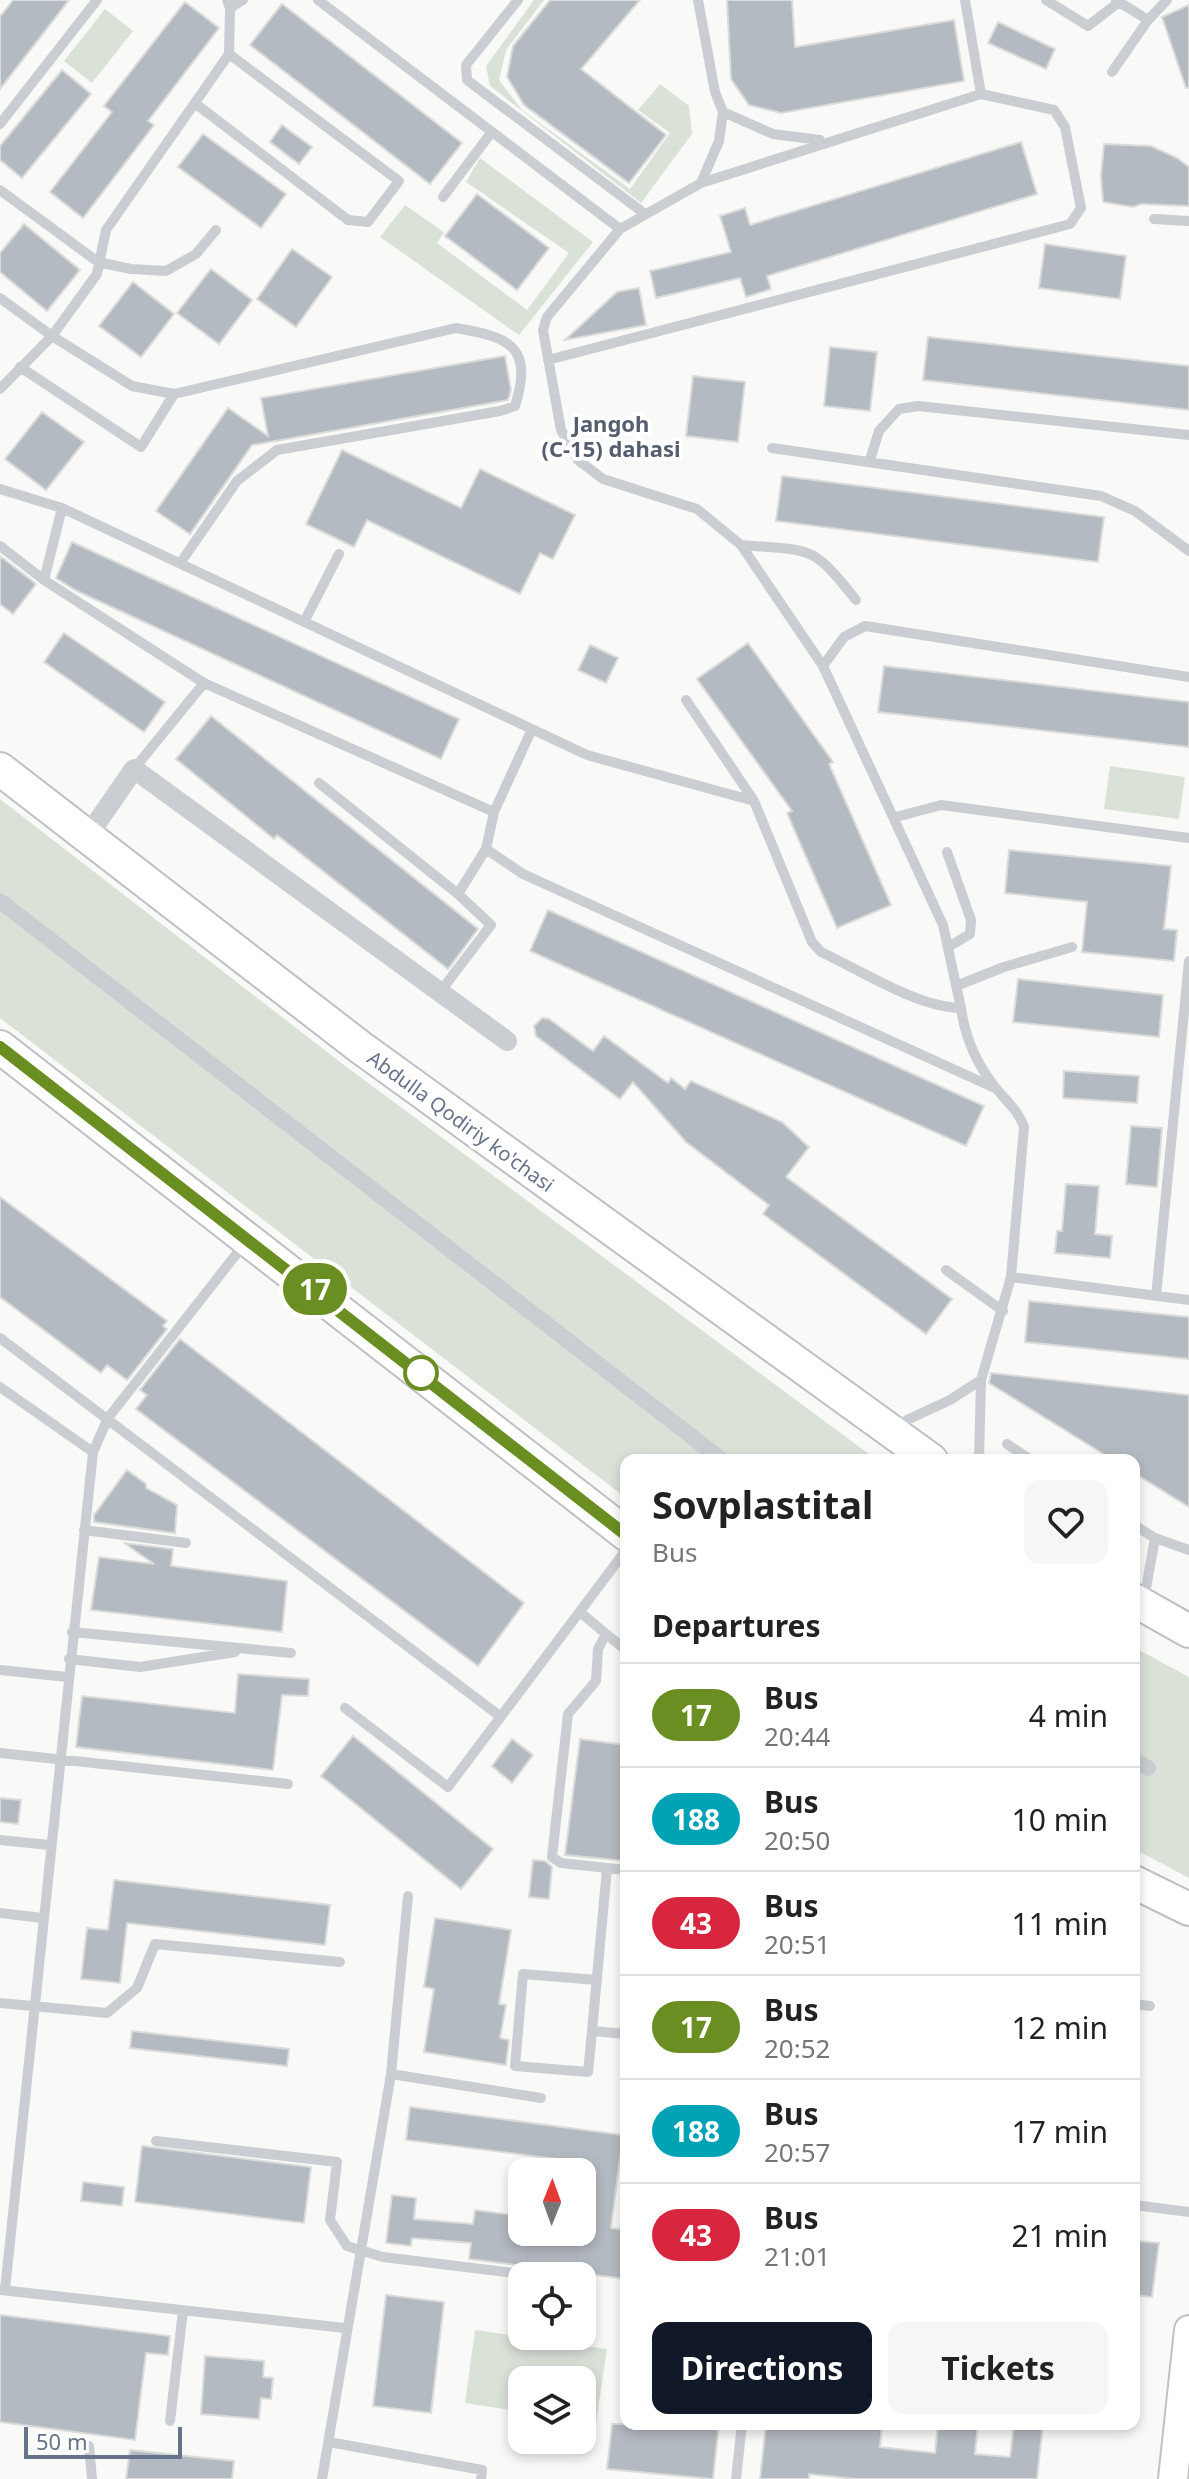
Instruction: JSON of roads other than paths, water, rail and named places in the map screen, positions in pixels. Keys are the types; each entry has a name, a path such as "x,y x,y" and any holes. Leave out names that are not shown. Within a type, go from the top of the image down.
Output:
{"main road":[{"name":"Abdulla Qodiriy ko'chasi","path":"0,769 372,1057 923,1454"},
{"path":"0,1047 620,1529"},
{"path":"1140,1604 1189,1631"},
{"path":"1140,1885 1189,1909"},
{"path":"1173,2479 1184,2418 1189,2330"}],"street":[{"path":"87,837 134,769 507,1041"},
{"path":"0,901 714,1454"}],"lane":[{"path":"0,124 97,0"},
{"path":"0,389 52,336 97,274 106,230 229,54 228,4 243,0"},
{"path":"318,0 620,229"},
{"path":"518,0 466,65 467,80 645,214"},
{"path":"698,0 715,92 723,112 719,141 701,183"},
{"path":"965,0 981,94"},
{"path":"1046,0 1088,26 1117,1 1148,20"},
{"path":"1112,72 1148,20 1167,0"},
{"path":"196,104 348,220 368,222 399,181 229,54"},
{"path":"548,360 1070,224 1081,208 1065,127 1054,110 981,94 701,183 620,229 547,317 543,330 548,360 561,430 578,460 603,479 697,509 741,545 823,666 896,817 950,946 964,1030 976,1061 1019,1113 1024,1127 1011,1277 981,1380 979,1454"},
{"path":"723,112 773,134 831,140"},
{"path":"443,197 491,133"},
{"path":"0,190 98,262 131,269 166,271 196,254 216,230"},
{"path":"1154,219 1189,221"},
{"path":"0,298 52,336 132,386 174,394 456,328 500,335 521,358 522,385 515,406 277,450 237,481 181,562"},
{"path":"20,367 141,447 174,394"},
{"path":"870,460 879,431 899,409 918,406 1189,435"},
{"path":"772,448 1101,496 1135,511 1189,551"},
{"path":"0,489 62,508 587,755 754,801"},
{"path":"44,580 62,508"},
{"path":"741,545 808,551 822,559 856,600"},
{"path":"0,546 44,580 204,683 494,812"},
{"path":"305,620 339,554"},
{"path":"823,666 844,637 865,626 1189,677"},
{"path":"134,769 204,683"},
{"path":"686,700 754,801 812,942 821,952 922,1000 941,1007 961,1008"},
{"path":"458,894 486,849 494,812 532,729"},
{"path":"319,783 458,894 491,925 440,992"},
{"path":"896,817 941,805 1189,838"},
{"path":"486,849 523,874 997,1089"},
{"path":"947,852 971,920 970,934 950,946"},
{"path":"956,986 1004,967 1072,947"},
{"path":"1156,1296 1189,961"},
{"path":"249,1238 108,1418 93,1452 2,2290 345,2328"},
{"path":"946,1270 1003,1311"},
{"path":"1011,1277 1189,1300"},
{"path":"0,1338 501,1717"},
{"path":"888,1429 950,1400 981,1380"},
{"path":"0,1387 93,1452"},
{"path":"1007,1444 1022,1454"},
{"path":"1140,1529 1155,1538 1189,1550"},
{"path":"84,1530 186,1543"},
{"path":"1140,1599 1155,1538"},
{"path":"345,1708 448,1787 620,1558"},
{"path":"580,1612 620,1645"},
{"path":"72,1632 291,1653"},
{"path":"606,1634 598,1649 596,1681 578,1698 565,1728 552,1857 561,1863 620,1870"},
{"path":"69,1659 140,1667 253,1650"},
{"path":"0,1670 67,1677"},
{"path":"0,1753 288,1784"},
{"path":"0,1840 49,1845"},
{"path":"597,1980 523,1974 515,2066 588,2072 597,1980 607,1869"},
{"path":"322,2479 345,2328 362,2253 391,2074 408,1896"},
{"path":"0,1913 42,1918"},
{"path":"0,2003 107,2013 137,1988 155,1944 340,1962"},
{"path":"1140,2005 1150,2006"},
{"path":"592,2031 620,2033"},
{"path":"391,2074 541,2098"},
{"path":"156,2141 337,2162 330,2220 347,2246 362,2253 508,2272"},
{"path":"1140,2206 1189,2212"},
{"path":"170,2421 183,2311"},
{"path":"736,2479 741,2430"},
{"path":"329,2442 482,2470 481,2479"},
{"path":"89,2446 92,2479"}],"district":[{"name":"Jangoh (C-15) dahasi","path":"611,436"}]}
